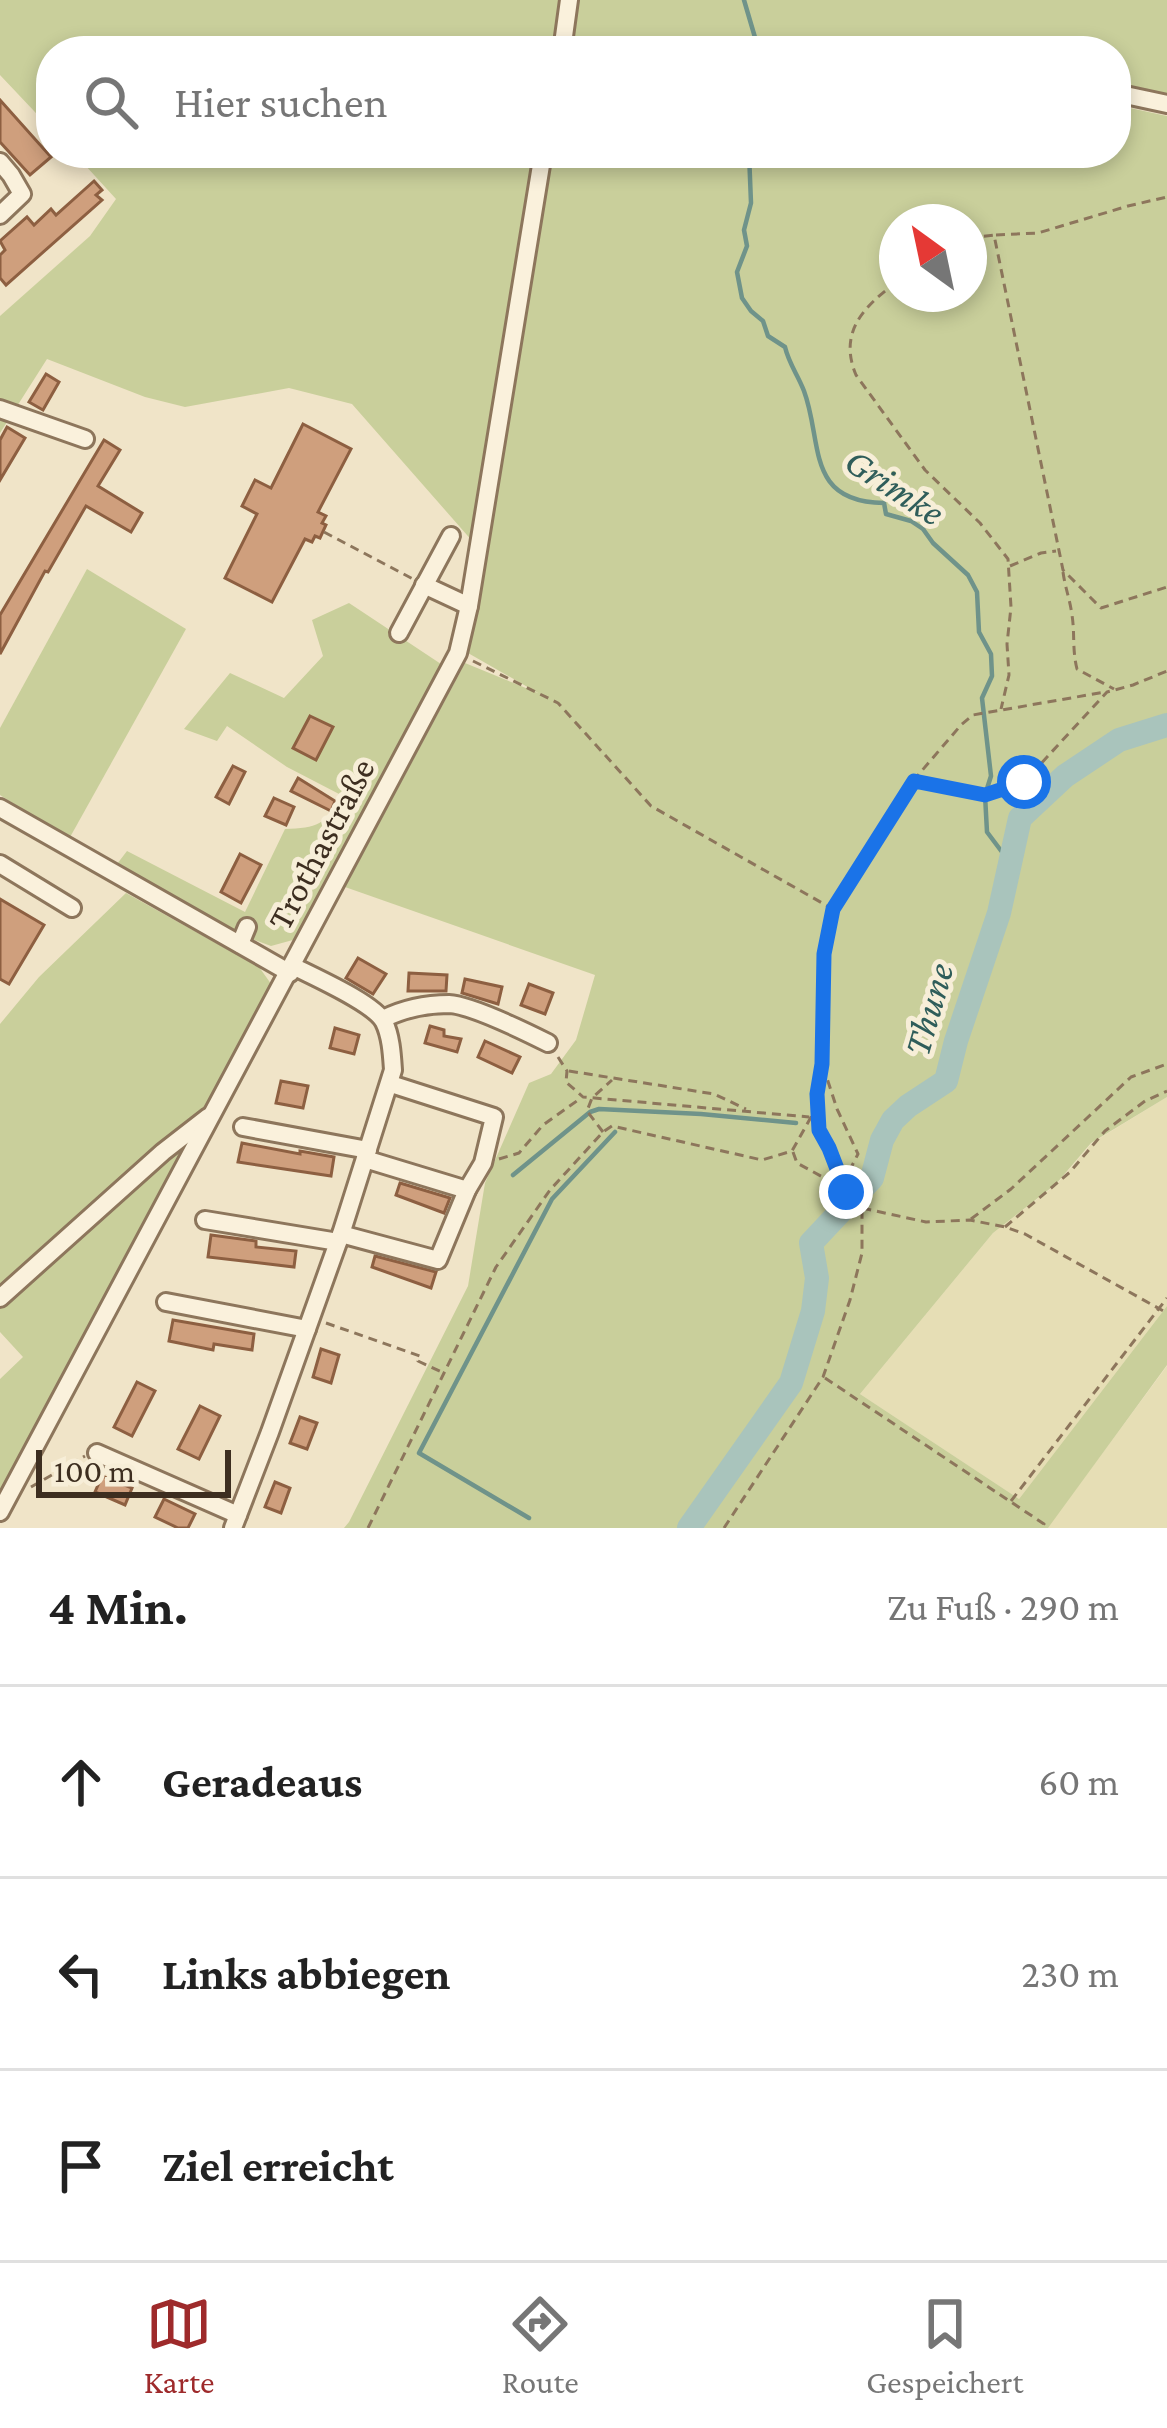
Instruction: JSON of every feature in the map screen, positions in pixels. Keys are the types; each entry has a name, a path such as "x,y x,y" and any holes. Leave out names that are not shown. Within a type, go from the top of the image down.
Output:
{"street":[{"path":"564,36 569,0"},
{"path":"1131,96 1167,104"},
{"path":"0,162 22,194 0,215"},
{"name":"Trothastraße","path":"0,1512 458,653 541,168"},
{"path":"0,409 85,439"},
{"path":"399,633 451,536"},
{"path":"424,585 469,606"},
{"path":"0,808 244,936 291,969 356,998 383,1018 392,1051 391,1084 235,1522 97,1453"},
{"path":"0,864 72,908"},
{"path":"383,1018 401,1010 450,1004 548,1043"},
{"path":"205,1220 339,1238 438,1260 483,1163 494,1117 391,1084"},
{"path":"0,1298 214,1112"},
{"path":"243,1127 367,1155 467,1190"},
{"path":"166,1302 309,1323"}],"path":[{"path":"987,236 1038,232 1167,197"},
{"path":"994,235 1066,598 1072,609 1071,644 1077,669 1115,690"},
{"path":"879,297 862,312 850,334 850,363 925,470 980,523 1008,559 1009,675 1001,710"},
{"path":"324,532 424,585"},
{"path":"1010,566 1058,551"},
{"path":"1063,570 1101,608 1167,587"},
{"path":"458,653 558,703 652,806 833,909"},
{"path":"368,1528 496,1267 550,1190 603,1132 612,1126 762,1160 792,1151 811,1117 817,1094 824,954 833,909 914,781 961,725 973,715 1107,692 1167,670"},
{"path":"914,781 985,795 1024,782 1107,692"},
{"path":"548,1043 567,1071 566,1082 583,1097 811,1117"},
{"path":"822,1064 858,1154 845,1188"},
{"path":"970,1220 1011,1189 1131,1077 1167,1064"},
{"path":"567,1071 714,1094 751,1112"},
{"path":"603,1132 588,1113 592,1098 614,1079"},
{"path":"1005,1227 1070,1172 1105,1131 1167,1090"},
{"path":"724,1528 823,1377 862,1253 859,1207 845,1188 819,1130 817,1094"},
{"path":"483,1163 519,1153 543,1125 583,1097"},
{"path":"792,1151 796,1163 845,1188"},
{"path":"859,1207 926,1222 970,1220 1005,1227 1167,1313"},
{"path":"1011,1502 1167,1298"},
{"path":"309,1323 420,1356 418,1361 446,1374"},
{"path":"823,1377 1044,1524 1041,1528"},
{"path":"12,1490 39,1484 78,1458 97,1453"}],"shaded area":[{"path":"1167,1097 1167,1306 1019,1499 860,1394 993,1233 1057,1184 1092,1143"},
{"path":"1167,1366 1167,1528 1047,1528"}],"green space":[{"path":"0,0 559,0 554,36 36,36 36,113 0,75"},
{"path":"578,0 1167,0 1167,97 1131,89 1131,36 572,36"},
{"path":"1131,108 1167,116 1167,1097 1091,1143 1056,1184 993,1233 860,1394 1019,1499 1167,1306 1167,1365 1048,1528 344,1528 468,1286 485,1183 529,1083 551,1074 576,1040 595,975 345,887 465,663 538,693 468,653 549,168 1131,168"},
{"path":"88,168 534,168 474,543 352,404 289,388 185,407 145,397 47,359 0,433 0,316 90,236 116,199"},
{"path":"87,569 186,629 69,839 0,795 0,728"},
{"path":"349,603 444,666 300,938 271,946 244,936 114,868 127,851 245,912 285,829 319,823 341,795 287,767 227,726 217,741 184,729 230,673 284,698 323,656 312,620"},
{"path":"126,893 259,967 274,988 0,1495 0,1379 23,1357 0,1332 0,1024 39,977"}],"building":[{"path":"0,100 36,140 38,168 30,175 0,142"},
{"path":"94,181 102,190 96,195 102,200 6,285 0,278 0,255 5,250 0,241 27,217 34,225 51,209 56,215"},
{"path":"46,374 59,382 43,410 29,402"},
{"path":"303,424 351,449 318,512 326,516 320,538 305,539 272,602 225,578 257,514 242,506 255,480 271,488"},
{"path":"7,427 25,438 0,480 0,440"},
{"path":"104,440 120,450 98,486 142,513 131,532 86,506 0,654 0,615"},
{"path":"310,716 333,727 316,760 293,748"},
{"path":"233,766 245,772 229,804 216,797"},
{"path":"298,778 335,801 331,811 291,791"},
{"path":"274,798 294,807 286,825 265,816"},
{"path":"240,854 261,865 241,903 221,892"},
{"path":"0,899 44,925 9,984 0,979"},
{"path":"358,958 386,974 373,994 346,978"},
{"path":"409,973 447,975 446,991 408,991"},
{"path":"465,979 502,987 498,1004 462,993"},
{"path":"529,984 553,993 545,1014 521,1005"},
{"path":"430,1026 444,1030 444,1036 461,1039 457,1052 425,1043"},
{"path":"335,1028 359,1035 354,1054 330,1048"},
{"path":"485,1041 520,1057 512,1073 478,1057"},
{"path":"281,1081 308,1086 303,1108 276,1103"},
{"path":"242,1143 334,1157 331,1176 238,1162"},
{"path":"400,1183 450,1198 444,1213 396,1195"},
{"path":"211,1235 296,1251 294,1267 208,1257"},
{"path":"375,1256 436,1272 431,1288 372,1267"},
{"path":"173,1320 254,1334 252,1350 214,1344 213,1350 169,1341"},
{"path":"321,1349 339,1355 331,1383 313,1377"},
{"path":"137,1382 155,1391 132,1436 114,1427"},
{"path":"200,1406 220,1416 199,1459 178,1449"},
{"path":"300,1417 317,1423 307,1449 290,1443"},
{"path":"102,1476 132,1488 125,1505 95,1492"},
{"path":"275,1482 290,1488 281,1513 265,1507"},
{"path":"164,1499 195,1514 188,1528 155,1517"}],"waterway":[{"name":"Grimke","path":"744,0 755,36"},
{"name":"Grimke","path":"750,168 747,246 737,272 742,298 763,321 768,336 785,347 804,391 829,481 859,500 884,503 886,514 923,529 968,575 977,592 979,632 991,654 992,676 982,698 991,776 985,795 987,832 1011,864"},
{"name":"Thune","path":"689,1528 791,1383 813,1311 817,1278 811,1243 872,1178 893,1120 946,1081 999,913 1020,818 1065,776 1119,740 1167,725"},
{"path":"513,1175 599,1109 796,1123"},
{"path":"529,1518 419,1453 552,1199 615,1132"}],"route":[{"path":"846,1192 819,1130 817,1094 824,954 833,909 914,781 985,795 1024,782"}]}
